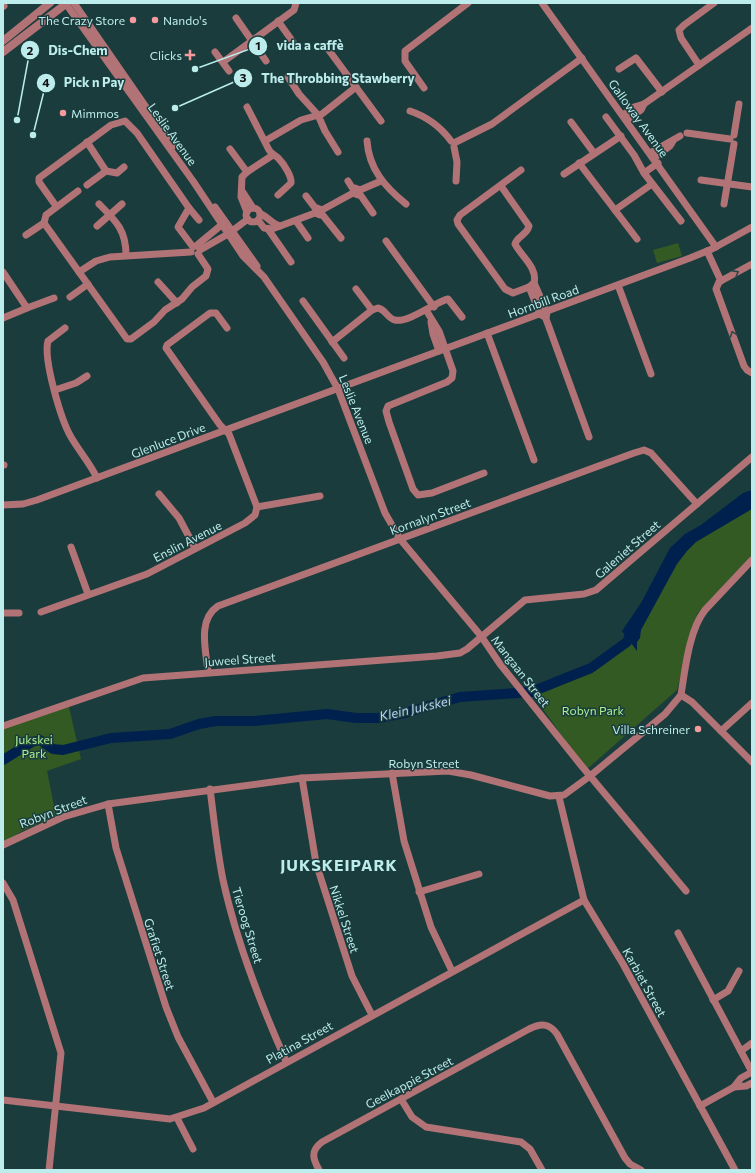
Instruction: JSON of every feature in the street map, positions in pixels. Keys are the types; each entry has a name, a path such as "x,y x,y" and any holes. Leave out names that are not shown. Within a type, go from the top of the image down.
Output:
{"street":[{"path":"3,52 68,3"},
{"name":"Leslie Avenue","path":"68,3 223,223 306,335 338,389 378,497 390,524 400,539"},
{"path":"223,62 294,10 296,3"},
{"path":"424,88 405,61 405,52 468,3"},
{"name":"Galloway Avenue","path":"542,3 625,117 716,247"},
{"path":"699,66 682,38 679,30 714,3"},
{"path":"3,41 48,4"},
{"path":"236,18 266,61"},
{"path":"278,21 293,42"},
{"path":"625,117 634,107 644,104 662,92 752,28"},
{"path":"328,49 381,121"},
{"path":"215,52 229,71"},
{"path":"454,144 492,124 582,58"},
{"path":"620,69 634,59 638,60 662,92"},
{"path":"288,77 299,94 318,115 324,131 338,152"},
{"path":"265,140 301,120 324,112 356,87"},
{"path":"724,204 732,139 739,104"},
{"path":"248,107 272,155 279,159 292,182 278,194"},
{"path":"410,111 426,117 436,124 454,144 457,162 456,181"},
{"path":"606,117 621,136 644,173 681,221"},
{"path":"56,206 38,179 114,123 123,120 127,122 199,220"},
{"path":"572,122 594,153"},
{"path":"644,173 667,142 673,141 684,134 732,139"},
{"path":"564,174 621,136"},
{"path":"368,141 371,160 381,181 406,204"},
{"path":"87,142 106,171"},
{"path":"230,148 248,172"},
{"path":"272,155 242,178 242,191 249,213 254,222 259,217 266,216 275,225 280,226"},
{"path":"579,163 637,239"},
{"path":"87,184 106,171 117,173 124,167"},
{"path":"521,170 460,215 457,222 505,289 513,293 532,285"},
{"path":"701,180 752,187"},
{"path":"348,181 373,213"},
{"path":"268,229 296,221 319,211 356,191 381,181"},
{"path":"615,210 652,184"},
{"path":"501,186 529,226 526,232 516,241 515,244 532,270 532,285 545,315 589,438"},
{"path":"26,235 44,223 46,215 78,190"},
{"path":"306,196 340,238"},
{"path":"99,204 124,235 126,255"},
{"path":"97,226 122,204"},
{"path":"44,223 128,339 142,332 165,310 177,303 208,273 205,263 178,227 189,208"},
{"path":"79,272 98,260 126,255 196,250 230,232 256,208 259,217 291,262"},
{"path":"296,221 308,238"},
{"path":"196,250 223,223"},
{"name":"Hornbill Road","path":"338,389 487,333 545,315 707,251 752,227"},
{"path":"386,241 434,307"},
{"path":"707,251 721,281"},
{"path":"752,264 721,281 716,286 744,366 752,373"},
{"path":"3,272 27,308"},
{"path":"158,282 177,303"},
{"path":"70,297 88,284"},
{"path":"618,285 651,374"},
{"path":"356,289 372,310"},
{"path":"3,318 54,298"},
{"path":"332,342 372,310 381,308 396,320 434,307 448,299 462,317"},
{"path":"303,301 344,358"},
{"path":"426,310 431,321 439,331 442,350 453,371 450,380 391,404 386,411 413,489 418,495 432,493 484,473"},
{"path":"227,328 216,313 210,313 166,346 230,436 257,508 320,496"},
{"path":"65,328 50,339 47,346 48,361 55,390 69,434 91,465 97,478"},
{"path":"487,333 534,460"},
{"path":"55,390 76,383 87,376"},
{"name":"Glenluce Drive","path":"3,504 31,502 338,389"},
{"name":"Kornalyn Street","path":"208,672 205,623 210,613 215,609 237,599 644,450 653,454 697,504"},
{"name":"Galeniet Street","path":"480,636 525,600 579,595 593,592 752,457"},
{"path":"159,494 179,518 195,548"},
{"name":"Enslin Avenue","path":"41,612 146,574 250,520 256,513 257,508"},
{"name":"Mangaan Street","path":"400,539 480,636 500,664 590,776 686,891"},
{"path":"70,547 88,594"},
{"path":"559,796 567,794 665,714 681,695 693,634 699,619 705,610 752,560"},
{"path":"3,613 19,613"},
{"name":"Juweel Street","path":"3,726 138,679 208,672 451,654 463,652 480,636"},
{"path":"681,695 692,702 752,762"},
{"path":"721,732 752,703"},
{"name":"Robyn Street","path":"3,845 63,817 108,804 210,789 302,778 442,771 459,773 550,796 559,796"},
{"path":"392,773 404,841 434,936 452,971"},
{"name":"Nikkel Street","path":"302,778 316,863 352,976 372,1015"},
{"name":"Tieroog Street","path":"210,789 223,878 229,901 259,996 286,1062"},
{"name":"Karbiet Street","path":"559,796 576,873 584,900 623,964 735,1170"},
{"name":"Grafiet Street","path":"108,804 118,853 167,1012 178,1037 213,1102"},
{"path":"420,892 479,874"},
{"path":"3,883 14,900 61,1049 62,1058 49,1170"},
{"name":"Platina Street","path":"3,1100 141,1117 177,1118 198,1110 213,1102 584,900"},
{"path":"678,933 752,1072 741,1078 734,1087 700,1106"},
{"path":"713,1000 728,991 739,971"},
{"name":"Geelkappie Street","path":"319,1170 313,1155 317,1146 535,1026 546,1025 557,1034 623,1156 630,1164 642,1170"},
{"path":"741,1050 752,1043"},
{"path":"734,1087 746,1086 752,1083"},
{"path":"402,1099 412,1117 426,1127 521,1142 530,1149 542,1170"},
{"path":"177,1118 193,1149"}],"green space":[{"path":"678,243 682,256 657,263 653,250"},
{"name":"Robyn Park","path":"752,495 752,555 697,614 677,690 586,770 531,692 591,668 627,642 634,624 678,549"},
{"name":"Jukskei Park","path":"68,703 81,759 47,771 56,816 22,831 3,843 3,726"}],"water":[{"path":"752,490 752,509 696,542 677,564 641,630 640,638 637,642 637,651 622,631 641,603 670,548 685,534 701,525 743,493"}],"waterway":[{"name":"Klein Jukskei","path":"3,760 32,742 40,740 53,749 63,750 111,738 170,734 199,724 216,721 254,721 327,714 356,718 378,718 405,713 460,697 531,692 591,668 627,642 633,627"}],"place":[{"name":"The Crazy Store","path":"133,20"},
{"name":"Nando's","path":"155,20"},
{"name":"Clicks","path":"190,55"},
{"name":"vida a caffè","path":"195,69"},
{"name":"The Throbbing Stawberry","path":"175,108"},
{"name":"Mimmos","path":"63,113"},
{"name":"Dis-Chem","path":"17,120"},
{"name":"Pick n Pay","path":"33,135"},
{"name":"Villa Schreiner","path":"698,729"}],"district":[{"name":"JUKSKEIPARK","path":"339,864"}]}
